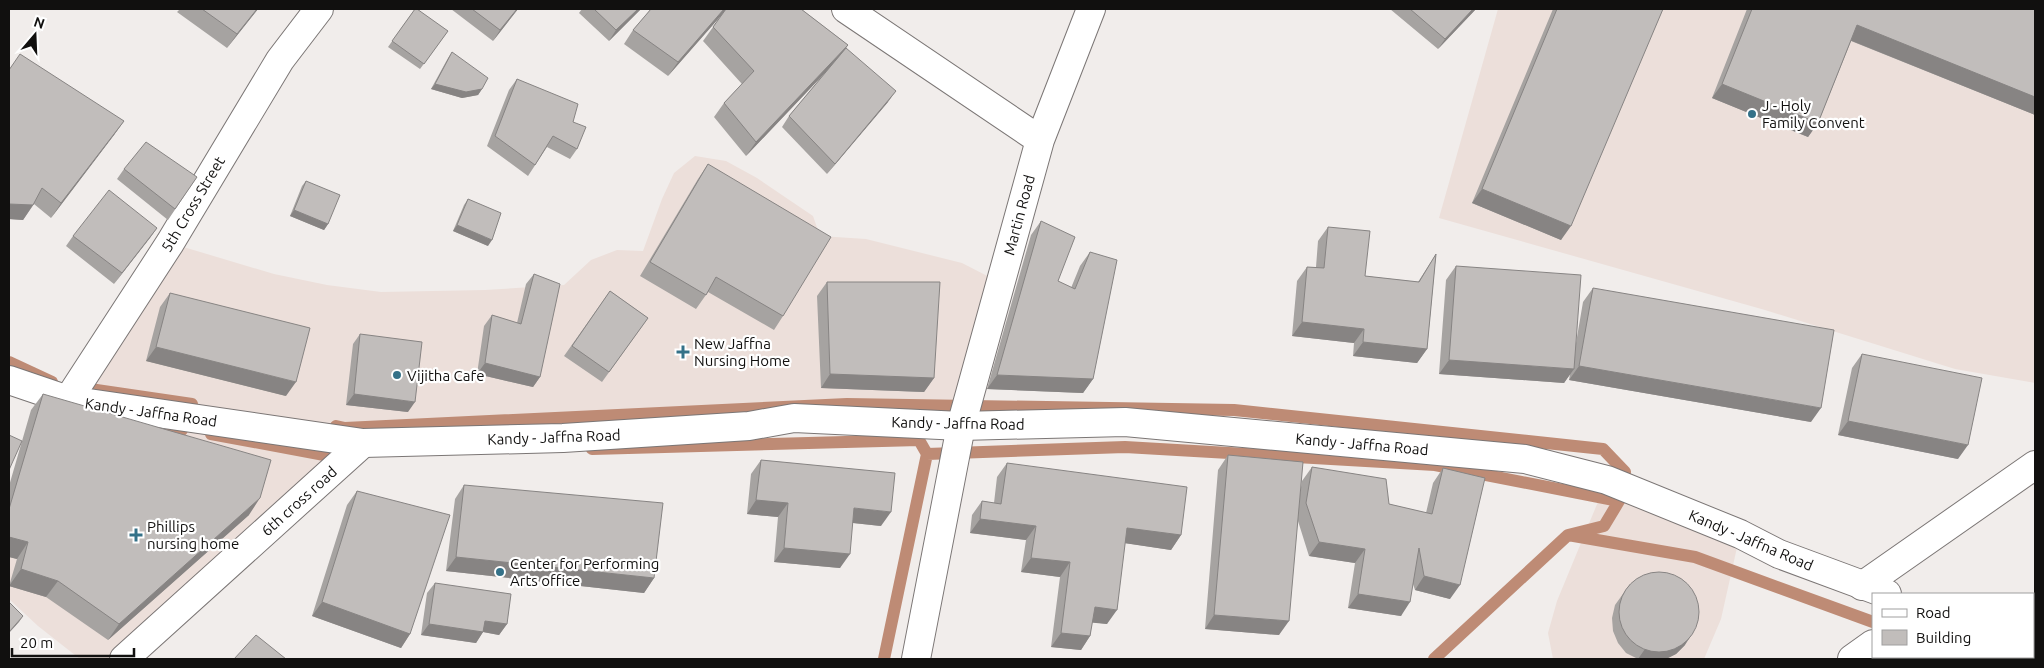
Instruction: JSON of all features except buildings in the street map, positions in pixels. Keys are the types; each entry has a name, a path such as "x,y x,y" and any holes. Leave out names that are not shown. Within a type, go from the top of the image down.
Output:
{"main road":[{"name":"5th Cross Street","path":"68,400 170,243 280,60 319,9"},
{"path":"846,9 1040,140"},
{"name":"Martin Road","path":"916,659 961,426 1040,140 1091,9"},
{"name":"Kandy - Jaffna Road","path":"9,380 68,400 363,443 562,438 749,426 794,418 961,426 1125,422 1525,459 1607,480 1740,534 1779,554 1875,590"},
{"name":"6th cross road","path":"124,659 363,443"},
{"path":"1875,590 2035,464"},
{"path":"1852,659 1872,645"}],"shaded area":[{"name":"J - Holy Family Convent","path":"1498,9 2035,9 2035,383 1955,369 1765,310 1439,218"},
{"path":"695,156 726,161 757,178 813,216 820,236 866,239 962,263 1001,283 961,426 363,443 124,659 80,659 38,626 9,599 9,494 170,243 274,274 327,285 381,292 485,290 564,285 591,260 617,250 643,251 662,199 674,173"},
{"path":"1607,480 1740,534 1721,619 1704,659 1553,659 1548,633 1557,601"}],"waterway":[{"path":"9,362 52,382"},
{"path":"76,387 192,404"},
{"path":"336,426 345,428 847,404 1234,410 1603,449 1625,472 1619,501 1604,526 1568,535"},
{"path":"142,425 182,430"},
{"path":"211,434 335,457 344,457"},
{"path":"592,449 919,440 927,454 1125,447 1435,465 1619,501"},
{"path":"884,659 927,454"},
{"path":"1434,659 1568,535 1695,557 1872,622"}],"place":[{"name":"J - Holy Family Convent","path":"1752,114"},
{"name":"New Jaffna Nursing Home","path":"683,352"},
{"name":"Vijitha Cafe","path":"397,375"},
{"name":"Phillips nursing home","path":"136,535"},
{"name":"Center for Performing Arts office","path":"500,572"}]}
